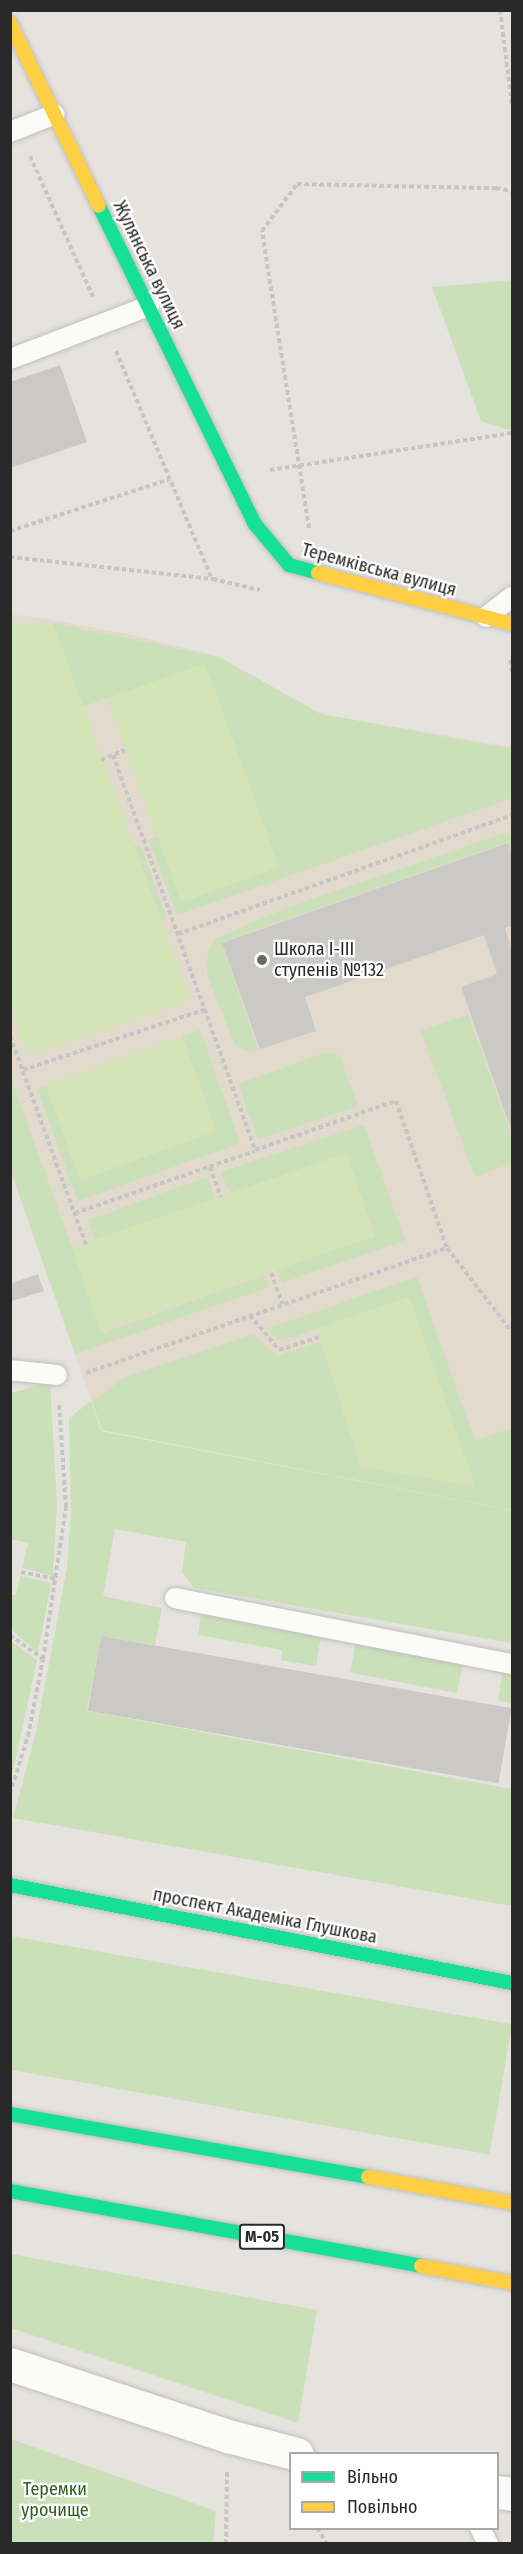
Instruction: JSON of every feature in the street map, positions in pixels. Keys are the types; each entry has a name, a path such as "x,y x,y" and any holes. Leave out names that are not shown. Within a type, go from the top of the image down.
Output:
{"main road":[{"name":"Жулянська вулиця","path":"10,23 254,523"},
{"name":"Теремківська вулиця","path":"254,523 290,565 513,624"},
{"name":"проспект Академіка Глушкова","path":"10,1885 513,1983"},
{"path":"10,2114 513,2203"},
{"name":"М-05","path":"10,2191 513,2283"}],"street":[{"path":"10,2364 228,2436 289,2452"}],"lane":[{"path":"10,132 55,114"},
{"path":"10,359 149,306"},
{"path":"486,617 513,597"},
{"path":"10,1370 57,1375"},
{"path":"175,1598 513,1664"},
{"path":"481,2530 488,2544"}],"path":[{"path":"500,10 513,105"},
{"path":"316,573 262,231 297,184 496,188 513,192"},
{"path":"232,476 513,433"},
{"path":"10,531 170,479"},
{"path":"10,557 213,579 269,592"},
{"path":"101,760 125,750"},
{"path":"113,755 255,1150"},
{"path":"178,934 513,814"},
{"path":"23,1070 206,1009"},
{"path":"10,1036 86,1245"},
{"path":"75,1213 396,1101 447,1248 513,1332"},
{"path":"210,1167 221,1197"},
{"path":"10,1794 28,1736 43,1659 66,1507 57,1375 82,1374 447,1248"},
{"path":"271,1273 282,1304"},
{"path":"250,1315 279,1350 319,1337"},
{"path":"21,1572 56,1579"},
{"path":"10,1635 43,1659"},
{"path":"226,2544 228,2436"},
{"path":"318,2530 327,2544"}],"shaded area":[{"name":"Школа І-ІІІ ступенів №132","path":"10,615 29,616 123,633 218,656 321,714 512,747 512,1511 102,1430 11,1173"}],"green space":[{"path":"512,280 512,431 481,421 432,287"},
{"path":"53,623 218,657 321,714 512,749 512,798 177,915 149,840 157,837 205,664 82,707"},
{"path":"53,623 190,1000 28,1055 10,1005 11,624"},
{"path":"205,663 279,867 181,902 107,699"},
{"path":"508,832 512,834 512,853 508,842 221,942 258,1050 248,1052 235,1045 207,974 208,952 215,939 284,909"},
{"path":"140,844 167,918 161,920 134,846"},
{"path":"468,1015 512,1137 512,1163 475,1177 421,1031"},
{"path":"200,1030 240,1143 78,1201 37,1088 46,1085 80,1180 216,1131 182,1036"},
{"path":"182,1036 217,1131 80,1181 46,1086"},
{"path":"324,1053 334,1053 340,1057 358,1106 258,1139 238,1084"},
{"path":"10,1076 103,1333 265,1275 269,1287 75,1354 11,1171"},
{"path":"364,1125 405,1240 282,1283 277,1270 375,1235 346,1153 230,1194 221,1172"},
{"path":"346,1153 375,1236 100,1331 72,1247"},
{"path":"207,1177 215,1199 96,1242 88,1220"},
{"path":"417,1277 475,1441 512,1428 512,1510 102,1430 92,1401 124,1378 253,1334 277,1356 321,1342 361,1467 475,1486 408,1297 281,1341 266,1329"},
{"path":"409,1297 475,1485 361,1466 317,1329"},
{"path":"50,1382 57,1504 53,1576 22,1568 28,1543 11,1539 11,1393"},
{"path":"91,1401 101,1431 512,1511 512,1643 194,1588 182,1572 186,1542 115,1529 103,1596 162,1608 155,1645 101,1636 87,1711 512,1789 512,1906 13,1818 36,1732 67,1568 71,1512 69,1418"},
{"path":"20,1576 51,1583 38,1653 11,1629 11,1595 16,1595"},
{"path":"201,1614 321,1637 316,1666 281,1660 282,1650 198,1635"},
{"path":"11,1641 37,1660 11,1780"},
{"path":"356,1642 463,1663 457,1693 350,1672"},
{"path":"503,1670 512,1672 512,1703 498,1701"},
{"path":"11,1936 512,2024 489,2154 10,2070"},
{"path":"11,2254 317,2310 298,2423 11,2328"},
{"name":"Теремки урочище","path":"11,2439 216,2511 213,2543 11,2543"}],"building":[{"path":"60,365 87,442 10,468 10,382"},
{"path":"508,843 512,856 512,926 505,928 512,951 512,1132 461,987 497,974 484,935 305,997 316,1031 260,1049 222,943"},
{"path":"38,1274 44,1291 12,1301 10,1284"},
{"path":"101,1636 512,1708 498,1783 88,1711"}],"traffic: fast":[{"path":"99,206 254,523 289,565 318,573"},
{"path":"10,1885 512,1983"},
{"path":"10,2114 368,2177"},
{"path":"10,2191 421,2266"}],"traffic: slow":[{"path":"10,23 99,206"},
{"path":"318,573 512,624"},
{"path":"368,2177 512,2203"},
{"path":"421,2266 512,2283"}],"place":[{"name":"Школа І-ІІІ ступенів №132","path":"262,960"}]}
